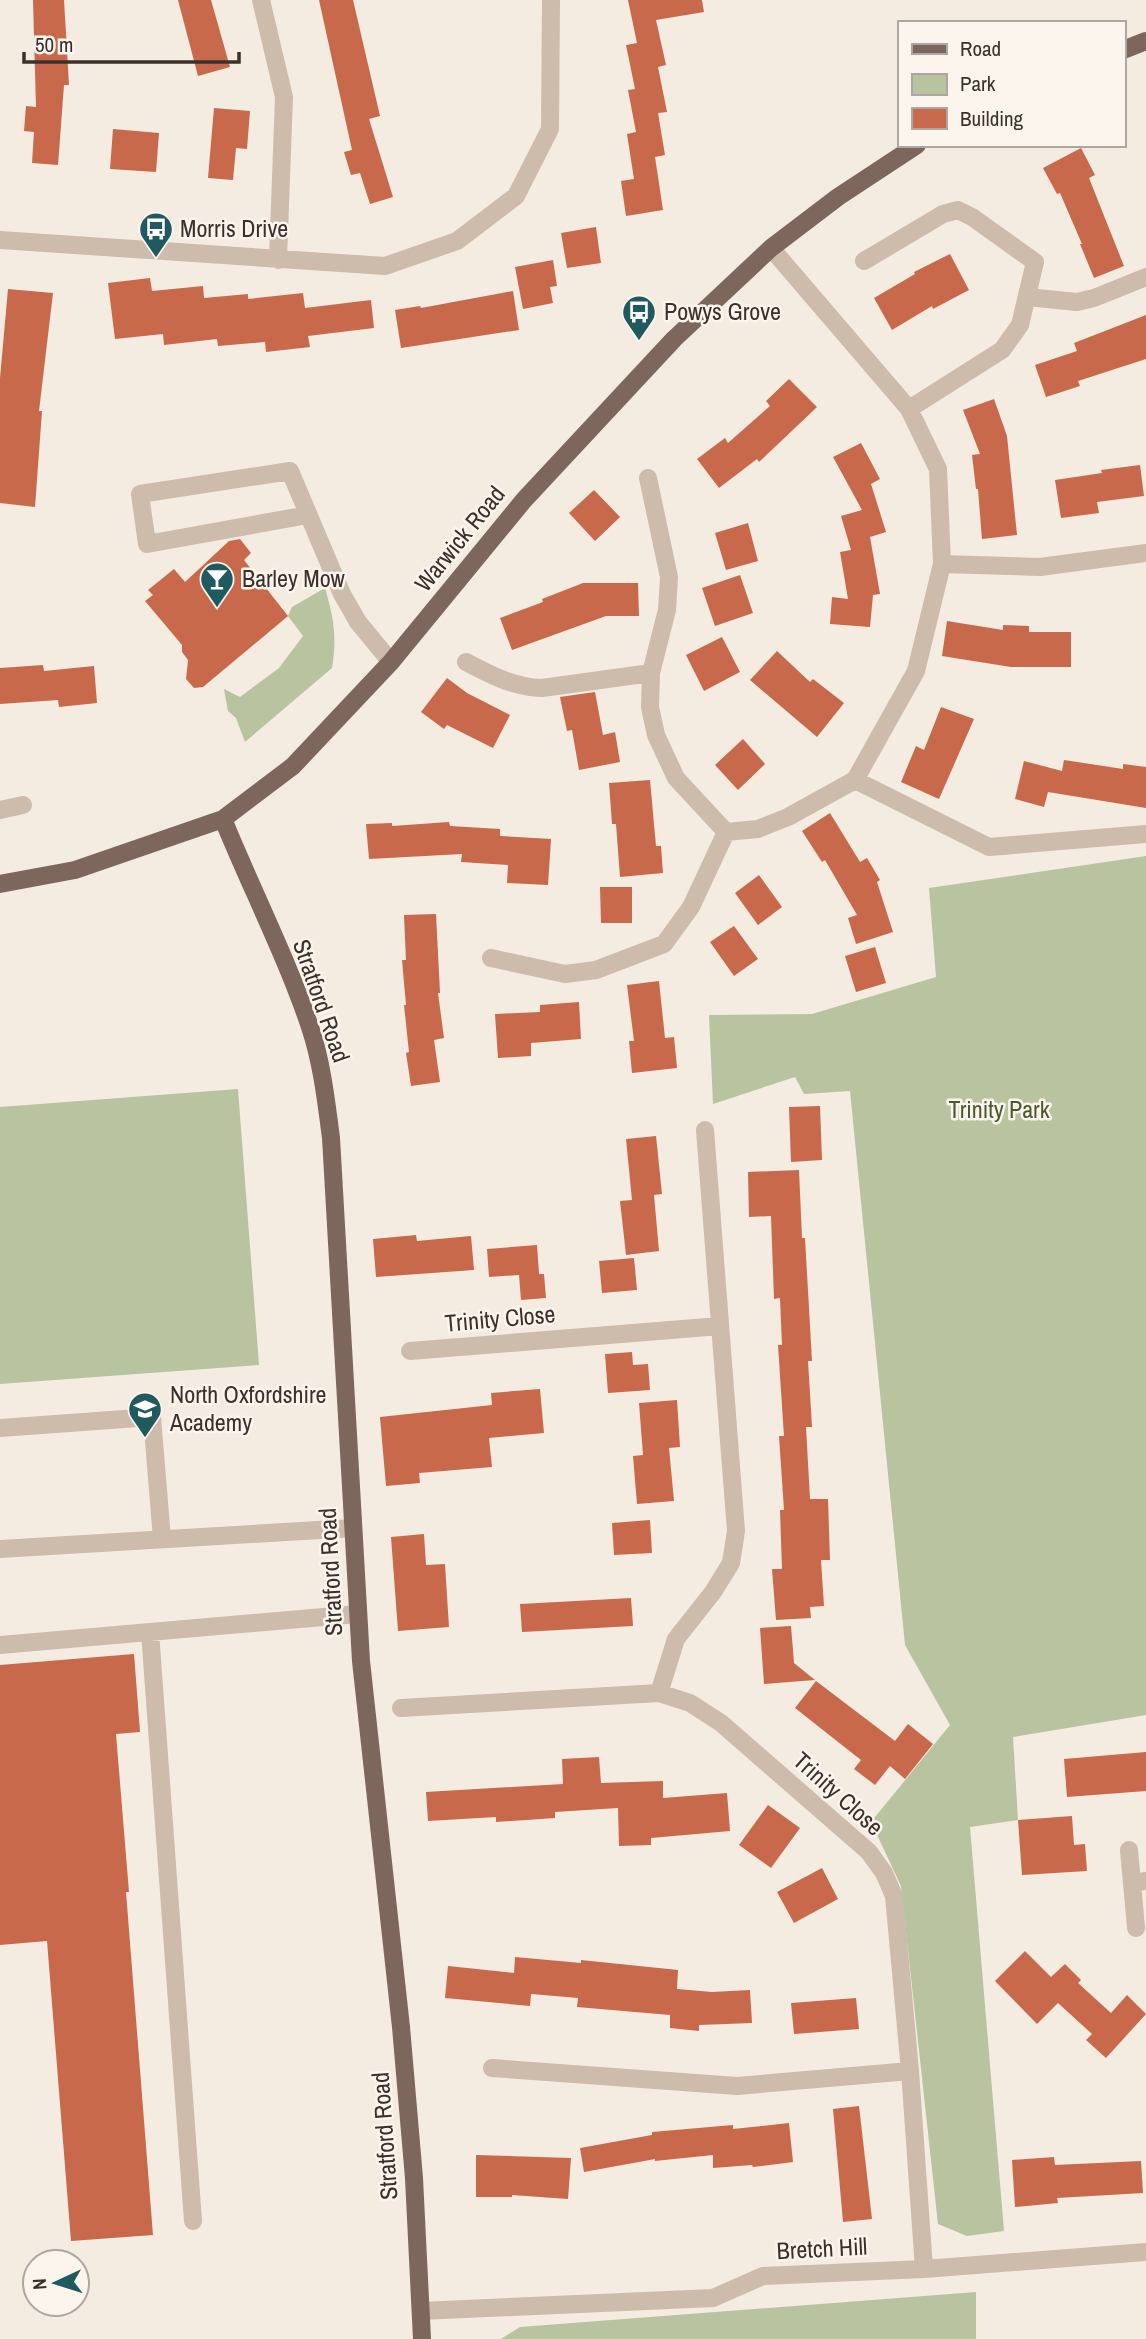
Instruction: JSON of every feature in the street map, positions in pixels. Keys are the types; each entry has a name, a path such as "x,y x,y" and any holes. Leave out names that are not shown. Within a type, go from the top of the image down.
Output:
{"main road":[{"path":"1125,49 1146,41"},
{"name":"Warwick Road","path":"0,884 75,870 223,818 293,766 391,662 524,500 674,339 771,248 838,197 914,147"},
{"name":"Stratford Road","path":"223,818 310,1029 321,1071 331,1138 365,1713 401,2027 414,2178 422,2339"}],"street":[{"path":"261,0 284,97 278,260"},
{"path":"0,240 386,266 457,242 516,196 550,129 551,0"},
{"path":"864,261 943,214 958,210 1035,262 1020,325 1002,350 909,408"},
{"path":"726,832 758,829 788,817 855,780 916,671 942,564 938,469 909,408 771,248"},
{"path":"1027,297 1077,302 1146,277"},
{"path":"308,515 147,544 140,495 290,471 342,594 358,622 391,662"},
{"path":"649,478 669,577 667,610 651,673 650,707 656,735 676,778 726,832"},
{"path":"942,564 1040,567 1146,553"},
{"path":"466,662 506,682 527,688 651,673"},
{"path":"855,780 989,847 1146,834"},
{"path":"0,810 23,805"},
{"path":"491,958 565,974 596,970 664,944 691,907 726,832"},
{"path":"659,1693 676,1639 713,1592 731,1563 736,1531 705,1130"},
{"name":"Trinity Close","path":"410,1351 720,1326"},
{"path":"0,1428 152,1417 162,1539"},
{"path":"0,1549 354,1528"},
{"path":"0,1645 358,1614"},
{"path":"150,1632 192,2221"},
{"name":"Trinity Close","path":"401,1708 659,1693 690,1703 721,1723 869,1852 884,1873 894,1896 924,2269"},
{"path":"1129,1850 1139,1882 1136,1928"},
{"path":"492,2068 737,2086 910,2071"},
{"name":"Bretch Hill","path":"421,2311 713,2298 763,2276 924,2269 1146,2252"}],"green space":[{"path":"325,588 334,628 332,668 245,742 236,718 228,711 224,689 240,697 279,668 303,636 288,616 292,607"},
{"name":"Trinity Park","path":"1146,856 1146,1715 1013,1737 1018,1820 970,1827 1004,2231 967,2236 938,2224 901,1886 871,1822 950,1725 905,1645 850,1091 804,1094 795,1077 713,1104 709,1015 812,1014 936,977 929,888"},
{"path":"238,1089 259,1365 0,1384 0,1107"},
{"path":"976,2292 976,2339 501,2339 520,2327"}],"building":[{"path":"33,0 64,0 69,85 64,85 58,165 32,163 34,132 24,131 26,106 36,107"},
{"path":"178,0 211,0 230,67 198,76"},
{"path":"319,0 353,0 380,116 369,119 393,197 370,204 360,173 351,175 344,152 352,150"},
{"path":"628,0 702,0 704,12 656,20 666,65 658,67 667,112 658,113 665,155 655,157 663,210 626,216 621,181 634,179 627,134 636,132 628,90 635,89 626,45 637,43"},
{"path":"214,108 250,111 247,149 236,148 233,180 208,178"},
{"path":"113,129 159,133 156,172 110,169"},
{"path":"1081,148 1095,175 1089,178 1124,266 1094,278 1060,193 1057,194 1043,168"},
{"path":"596,227 601,263 567,268 561,233"},
{"path":"950,254 969,290 933,309 932,306 892,330 874,298 915,274 914,272"},
{"path":"553,260 557,286 550,287 553,303 523,309 515,267"},
{"path":"150,278 152,291 203,286 204,298 248,294 248,299 303,293 305,308 371,300 374,328 308,336 310,347 266,352 265,342 218,346 217,339 164,345 163,334 115,339 108,283"},
{"path":"8,289 53,293 39,411 42,411 35,507 0,503 0,378"},
{"path":"513,291 519,330 401,348 395,310 421,308"},
{"path":"1146,315 1146,359 1078,381 1080,386 1046,397 1035,365 1077,351 1074,343"},
{"path":"789,379 817,407 759,462 757,459 719,488 697,459 725,438 728,443 770,406 766,401"},
{"path":"994,399 1007,436 1017,535 982,539 972,455 980,454 963,410"},
{"path":"861,443 880,479 871,484 886,532 870,537 880,594 873,595 870,627 830,624 832,597 848,599 840,552 851,550 841,516 862,510 833,457"},
{"path":"1140,465 1144,496 1097,502 1099,513 1061,518 1055,480"},
{"path":"594,490 620,517 595,541 569,513"},
{"path":"748,523 758,561 726,570 715,533"},
{"name":"Barley Mow","path":"240,539 251,553 244,560 288,616 203,687 194,688 186,679 188,660 182,652 182,645 145,601 153,595 148,590 174,569 185,582 229,541"},
{"path":"740,575 753,613 715,626 702,588"},
{"path":"583,583 638,583 639,616 606,616 512,650 500,618"},
{"path":"947,621 1003,630 1003,625 1029,626 1029,632 1071,632 1071,667 1011,667 942,656"},
{"path":"722,637 740,672 704,691 686,655"},
{"path":"777,651 810,682 813,679 844,703 817,737 750,680"},
{"path":"43,665 44,671 94,666 97,703 59,707 58,700 0,704 0,668"},
{"path":"447,678 467,693 510,715 493,748 447,725 444,729 421,712"},
{"path":"595,692 603,735 615,732 620,762 579,770 572,730 567,731 560,697"},
{"path":"941,707 974,719 939,799 901,782 916,746 924,750"},
{"path":"743,739 765,764 738,790 715,765"},
{"path":"1064,760 1123,769 1123,764 1146,767 1146,808 1048,792 1044,807 1015,799 1024,761 1062,771"},
{"path":"650,780 656,846 661,846 663,873 620,877 616,824 612,824 609,783"},
{"path":"830,813 860,862 867,858 880,880 877,882 893,932 856,944 848,918 857,915 825,860 822,862 802,831"},
{"path":"449,822 450,826 500,829 500,836 551,839 548,885 507,883 508,865 461,862 462,854 369,859 366,824 392,823 392,826"},
{"path":"759,875 782,907 758,925 735,893"},
{"path":"600,887 632,887 632,923 601,923"},
{"path":"436,914 438,993 444,1038 434,1040 440,1082 411,1086 406,1053 409,1052 402,960 406,960 404,915"},
{"path":"734,926 758,959 734,976 710,942"},
{"path":"875,947 886,983 856,992 845,956"},
{"path":"659,981 665,1038 674,1037 677,1068 632,1073 629,1041 634,1041 627,985"},
{"path":"579,1002 581,1039 531,1043 531,1056 498,1058 495,1014 540,1012 540,1005"},
{"path":"820,1106 822,1160 791,1162 789,1107"},
{"path":"656,1136 662,1194 654,1195 659,1251 626,1255 620,1201 632,1200 626,1139"},
{"path":"799,1170 812,1361 808,1361 812,1427 806,1427 810,1499 828,1499 830,1560 821,1560 824,1606 810,1607 811,1618 776,1620 772,1569 782,1569 780,1510 784,1510 779,1436 784,1436 778,1345 782,1345 780,1298 774,1299 771,1216 749,1217 748,1172"},
{"path":"416,1235 417,1241 471,1236 474,1270 376,1277 373,1239"},
{"path":"537,1245 539,1274 544,1274 546,1298 521,1300 519,1275 489,1277 487,1249"},
{"path":"634,1258 637,1290 602,1293 599,1261"},
{"path":"632,1352 633,1365 648,1364 650,1390 608,1393 605,1354"},
{"path":"540,1389 544,1433 489,1438 492,1467 419,1473 420,1483 386,1486 380,1417 492,1405 491,1393"},
{"path":"677,1400 680,1447 669,1448 674,1501 637,1504 633,1456 643,1455 639,1403"},
{"path":"650,1520 652,1553 614,1555 612,1523"},
{"path":"424,1534 426,1565 445,1564 449,1627 398,1631 391,1537"},
{"path":"631,1598 633,1626 522,1632 520,1604"},
{"path":"791,1626 794,1663 815,1680 764,1684 760,1628"},
{"path":"134,1654 140,1732 116,1734 153,2235 71,2241 47,1941 0,1945 0,1665"},
{"path":"816,1681 895,1741 908,1724 933,1744 905,1779 890,1766 875,1785 854,1769 861,1760 795,1708"},
{"path":"1146,1752 1146,1791 1067,1797 1064,1759"},
{"path":"599,1757 601,1783 663,1781 663,1798 727,1793 730,1831 651,1838 651,1845 619,1846 618,1808 555,1812 555,1818 496,1822 496,1817 428,1821 426,1792 563,1784 562,1759"},
{"path":"768,1805 800,1828 771,1868 739,1845"},
{"path":"1072,1816 1074,1845 1085,1844 1087,1871 1022,1875 1018,1820"},
{"path":"822,1868 838,1899 794,1923 777,1892"},
{"path":"1025,1951 1051,1977 1065,1964 1081,1980 1078,1983 1111,2013 1127,1995 1146,2014 1106,2058 1086,2040 1092,2034 1058,2003 1037,2024 995,1981"},
{"path":"515,1957 581,1963 581,1960 678,1970 677,1989 712,1992 750,1990 752,2023 699,2025 699,2031 670,2028 670,2015 577,2007 578,1998 531,1994 530,2006 445,1998 448,1966 514,1973"},
{"path":"856,1998 859,2029 794,2034 791,2003"},
{"path":"859,2106 872,2219 843,2222 833,2109"},
{"path":"789,2123 793,2162 713,2168 713,2155 655,2159 584,2172 580,2148 652,2135 652,2132 733,2125 733,2129"},
{"path":"476,2155 571,2158 568,2199 512,2195 476,2197"},
{"path":"1054,2157 1055,2165 1141,2161 1143,2193 1057,2198 1058,2203 1015,2207 1012,2160"}],"place":[{"name":"Morris Drive","path":"156,259"},
{"name":"Powys Grove","path":"639,342"},
{"name":"Barley Mow","path":"217,609"},
{"name":"North Oxfordshire Academy","path":"145,1439"}]}
